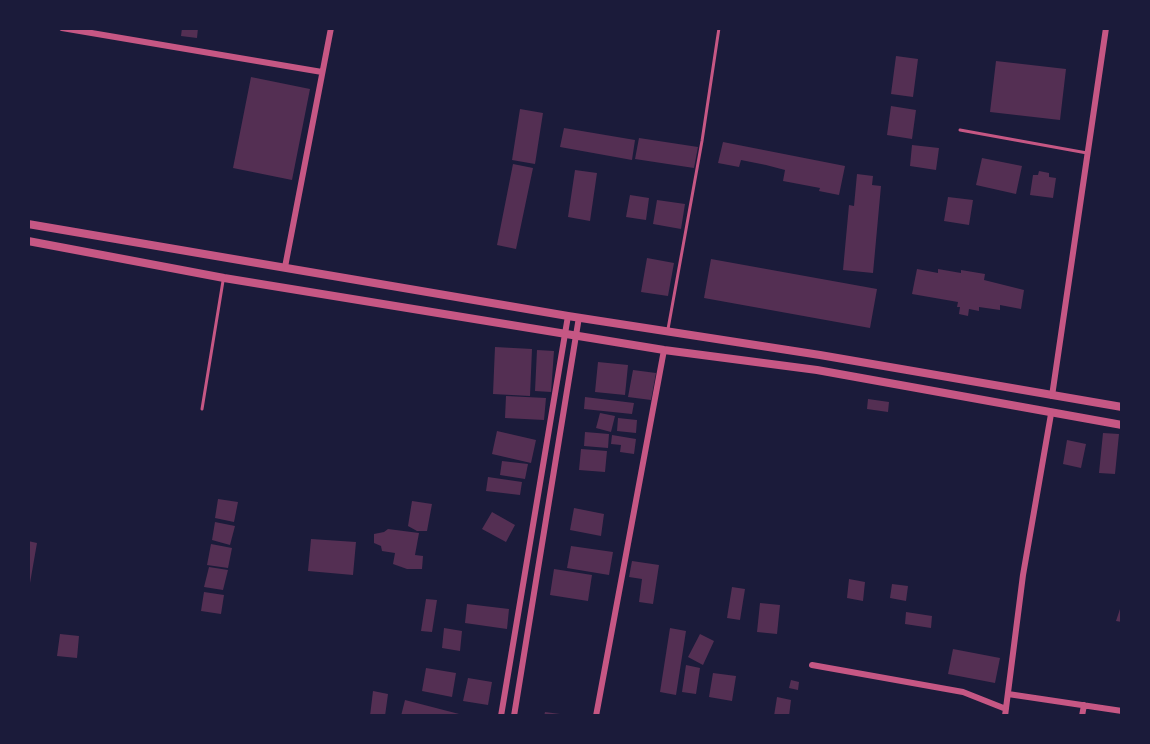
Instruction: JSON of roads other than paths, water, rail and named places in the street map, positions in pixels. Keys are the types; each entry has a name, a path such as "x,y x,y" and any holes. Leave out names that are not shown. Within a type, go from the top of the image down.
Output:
{"street":[{"path":"62,28 322,72"},
{"path":"285,267 331,28"},
{"path":"1052,396 1106,28"},
{"path":"28,224 1122,407"},
{"path":"28,241 224,278 664,350 817,370 1122,425"},
{"path":"501,716 568,316"},
{"path":"514,716 579,317"},
{"path":"596,716 664,350"},
{"path":"817,370 820,355"},
{"path":"812,665 963,692 1005,712 1023,575 1051,414"},
{"path":"1008,694 1122,711"},
{"path":"1082,716 1084,705"}],"lane":[{"path":"668,331 702,141 719,28"},
{"path":"960,130 1089,154"},
{"path":"202,409 224,278"}]}
